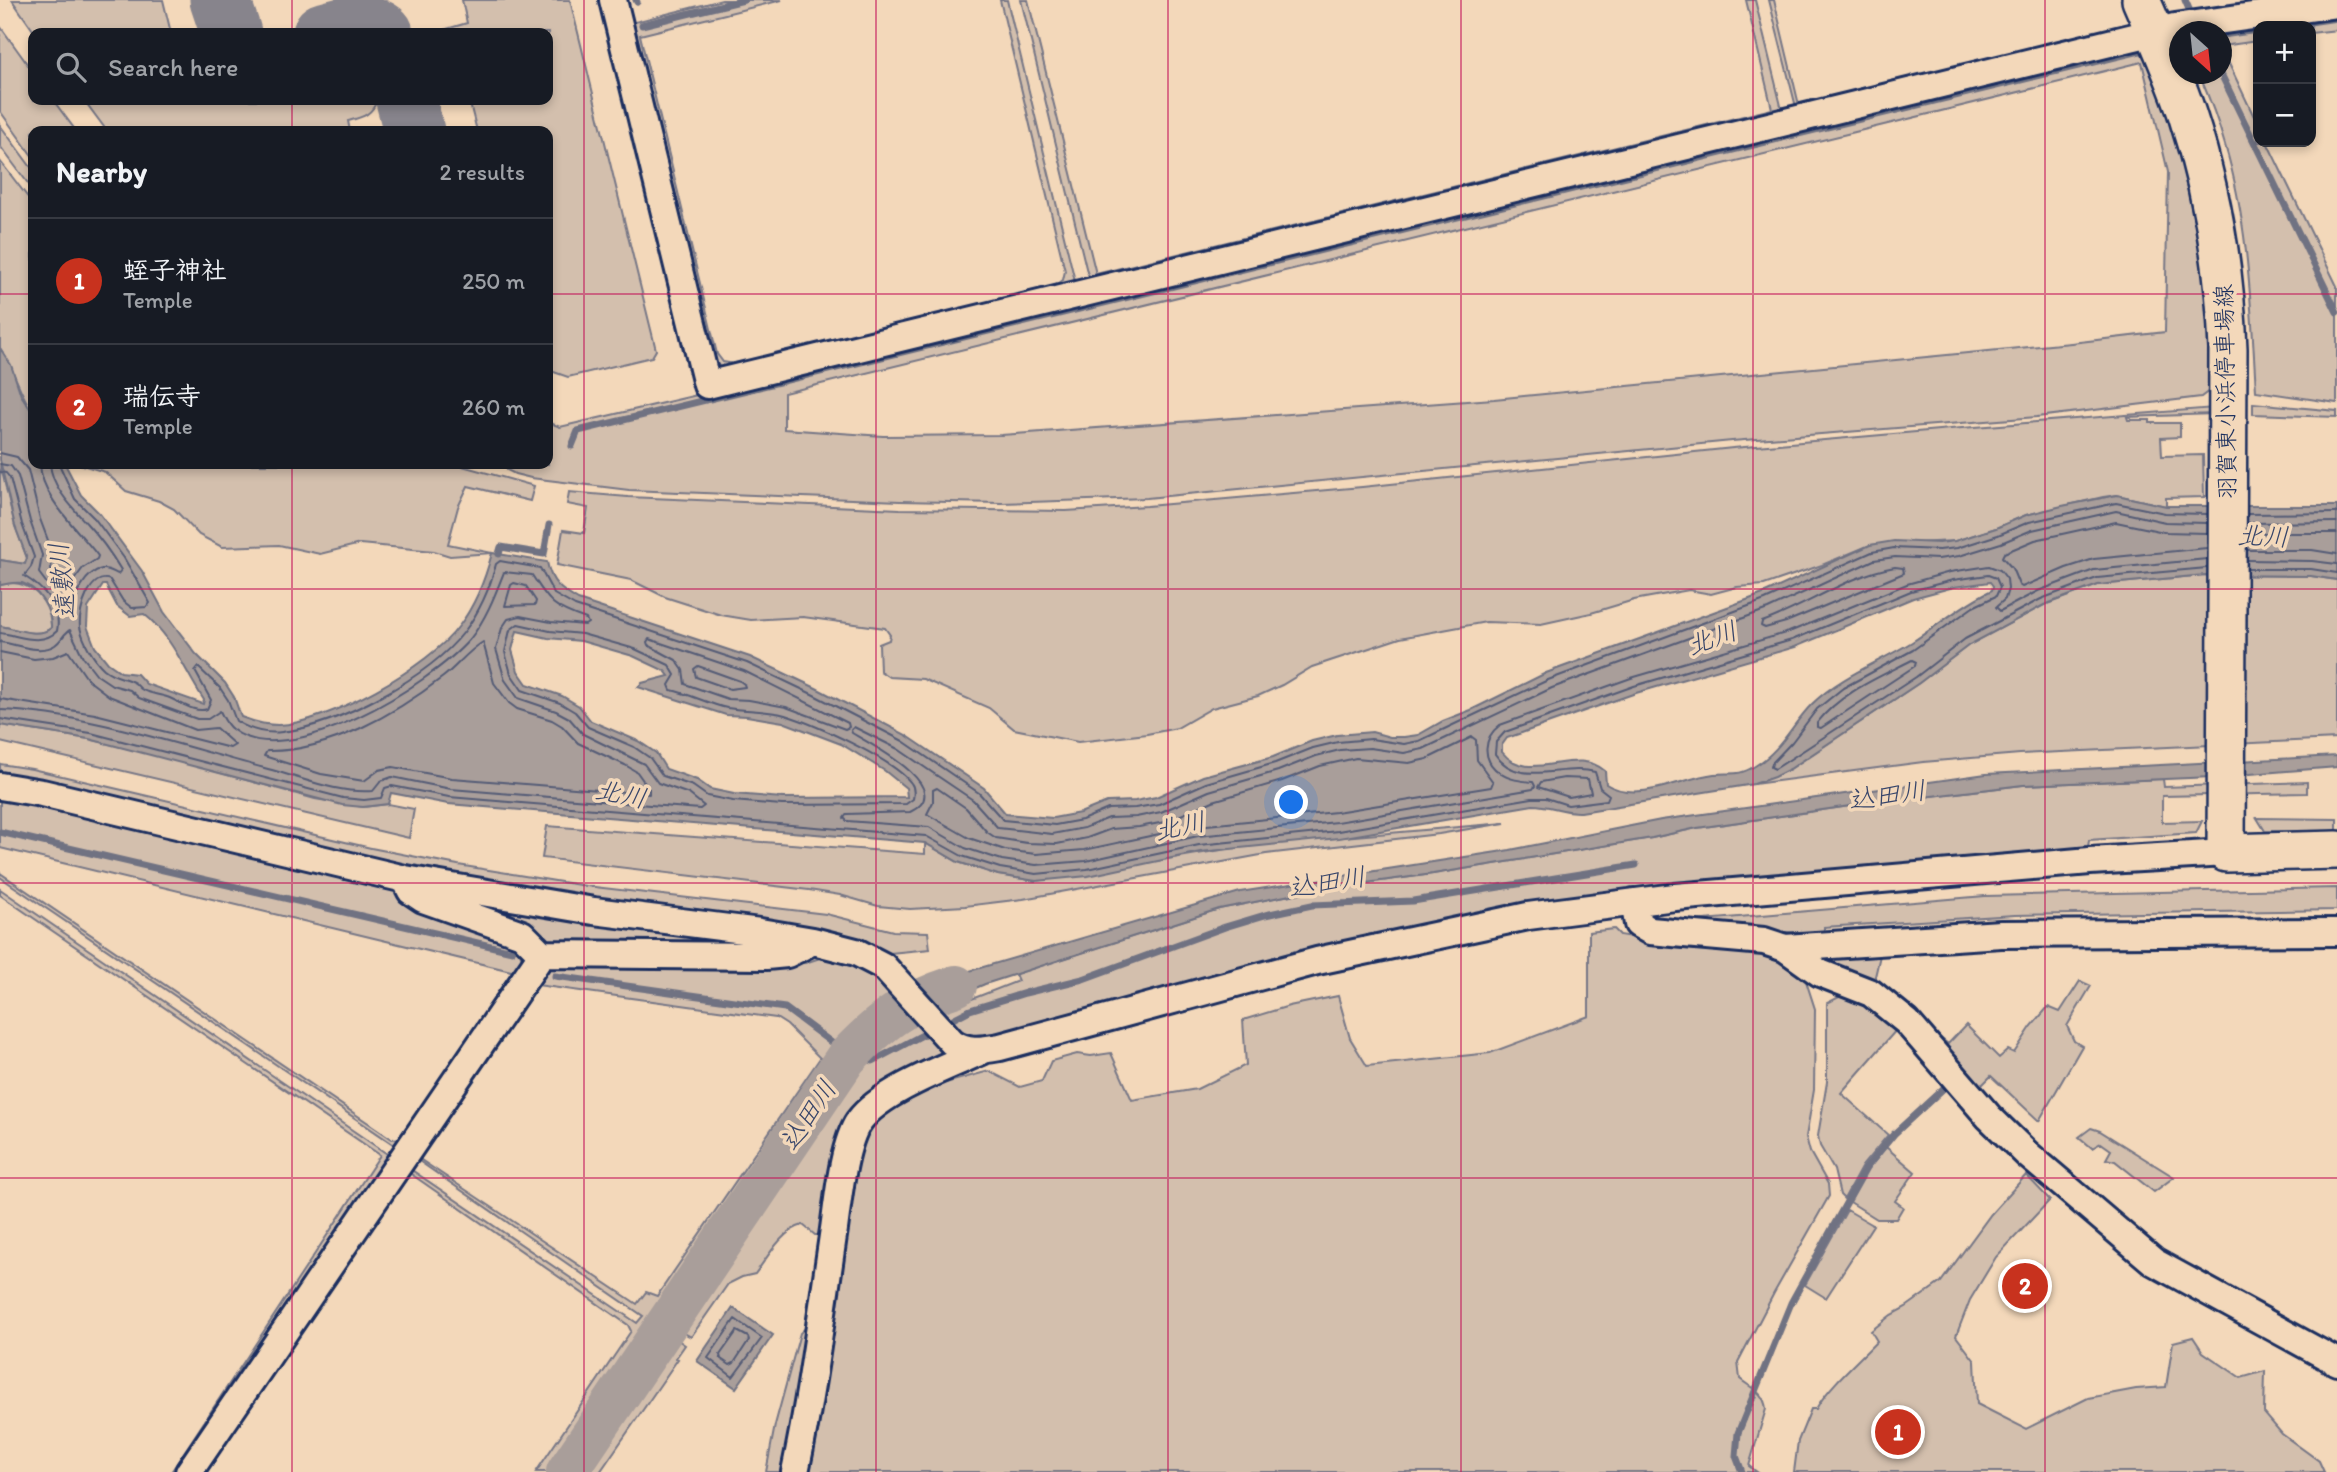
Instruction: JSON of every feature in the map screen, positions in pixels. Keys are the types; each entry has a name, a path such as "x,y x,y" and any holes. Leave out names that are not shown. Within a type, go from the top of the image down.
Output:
{"main road":[{"name":"羽賀東小浜停車場線","path":"2148,16 2186,111 2208,190 2216,226 2226,303 2228,422 2225,838"},
{"path":"2225,838 2337,850"}],"street":[{"path":"613,0 707,385 2148,16 2175,27 2337,4"},
{"path":"0,786 43,793 405,879 594,911 813,941 870,958 883,966 952,1042 960,1048 984,1050"},
{"path":"794,1472 842,1177 852,1134 858,1122 881,1100 984,1050 1317,961 1528,916 1634,902 2090,861 2225,838"},
{"path":"405,879 411,891 423,899 522,934 542,954 766,956 787,954 813,941"},
{"path":"1634,902 1638,924 1650,932 1764,941 1785,948 1820,973 1871,993 1907,1022 1989,1117 2026,1154 2154,1262 2337,1362"},
{"path":"1785,948 2001,934 2337,932"},
{"path":"189,1472 542,954"}],"shaded area":[{"path":"12,0 163,0 170,28 32,28"},
{"path":"462,0 570,0 656,350 652,357 568,377 553,372 553,126 476,126 470,105 553,105 553,28 450,28 467,23"},
{"path":"722,0 782,0 640,35 717,354 723,362 735,364 1055,286 1063,280 1065,271 1000,0 1007,0 1075,288 731,370 719,366 713,358 631,23"},
{"path":"1021,0 1028,0 1096,274 1772,109 1746,0 1755,0 1783,114 1092,282 1087,272"},
{"path":"1769,0 1774,0 1799,105 2131,24 2121,0 2125,0 2136,26 1797,111"},
{"path":"2337,12 2337,30 2316,32 2316,21 2285,21"},
{"path":"0,26 28,65 28,105 57,105 72,126 28,126 28,150 0,111"},
{"path":"2253,27 2253,42 2232,45 2232,30"},
{"path":"2139,46 2144,58 2151,59 2202,224 2214,387 2201,397 2037,417 1732,441 1147,498 1001,503 629,490 531,478 507,470 553,469 553,424 560,427","holes":["2142,62 2168,172 2165,332 1494,399 1001,435 883,436 784,429 784,393"]},
{"path":"2232,70 2253,114 2253,147 2269,147 2337,286 2337,403 2256,391 2244,236 2233,175 2203,84 2232,84"},
{"path":"88,105 374,105 366,115 348,121 349,126 103,126"},
{"path":"0,125 28,163 28,183 0,146"},
{"path":"0,161 28,197 28,404 0,348"},
{"path":"2253,403 2337,411 2337,417 2253,414"},
{"path":"2214,408 2214,414 2127,417 2128,420 2150,420 2150,423 2180,423 2180,437 2161,438 2162,456 2203,455 2204,497 2166,498 2166,506 2117,495 2103,497 2026,515 1955,541 1870,545 1764,585 1737,587 1711,594 1689,590 1634,600 1541,624 1486,622 1400,638 1312,667 1258,696 1212,708 1177,728 1078,742 1014,729 989,708 923,679 889,677 880,671 879,644 889,640 890,635 885,628 803,617 751,620 721,615 665,597 631,580 557,565 563,530 584,533 588,508 567,504 569,492 900,509 1066,511 1362,487 1733,448"},
{"path":"0,463 15,526 27,558 25,564 0,560"},
{"path":"95,469 473,469 534,486 530,501 468,486 458,507 448,544 492,553 450,556 434,551 360,544 320,554 279,545 222,547 199,535 174,509 159,501 126,491 105,472"},
{"path":"2205,575 2311,576 2337,580 2337,739 2020,754 1923,762 1754,784 1790,769 1919,683 1969,645 2044,605 2098,585"},
{"path":"10,583 27,587 40,596 51,619 51,628 33,633 0,626 0,585"},
{"path":"0,725 89,739 315,799 363,807 388,804 414,809 409,838 0,742"},
{"path":"0,764 32,769 371,848 458,865 586,886 826,914 893,931 928,932 930,949 890,953 517,891 0,777"},
{"path":"2163,779 2164,787 2307,782 2307,793 2162,796 2162,822 2202,821 2196,833 2089,840 2088,847 1954,860 1392,932 1315,948 991,1037 965,1037 941,1011 1018,981 1015,974 1219,909 1321,889 1433,874 1652,838 1697,828 1857,805 2023,785"},
{"path":"0,795 373,881 510,938 518,947 524,965 396,1146 0,877 0,873 392,1139 401,1138 515,972 0,848"},
{"path":"2257,818 2337,819 2337,832 2265,831"},
{"path":"1505,823 1439,834 1266,854 1023,899 910,909 878,906 840,895 809,890 542,858 547,826 925,854 925,843 958,862 998,875 1036,881 1251,845"},
{"path":"2337,888 2337,910 2015,915 1824,927 1824,935 1669,923 1985,896"},
{"path":"0,889 393,1158 179,1472 171,1472 380,1155 0,895"},
{"path":"423,892 778,945 548,944"},
{"path":"1614,929 1620,935 1649,940 1763,951 1805,978 1815,1009 1814,1090 1806,1137 1810,1152 1828,1184 1829,1196 1738,1362 1740,1379 1753,1388 1765,1403 1766,1409 1749,1466 1757,1472 803,1472 842,1230 865,1129 884,1110 931,1087 989,1071 1020,1087 1042,1081 1051,1061 1077,1054 1091,1056 1111,1053 1132,1100 1197,1089 1246,1065 1243,1020 1289,1006 1338,996 1350,1038 1367,1066 1490,1053 1589,1016 1589,932"},
{"path":"1881,951 1873,985 1813,957"},
{"path":"826,956 854,965 894,994 859,1025 829,1061 551,1472 536,1472 631,1331 628,1325 411,1174 407,1174 205,1472 199,1472 410,1169 637,1323 643,1316 416,1159 546,969 556,964 805,963","holes":["537,985 776,1018 787,1025 820,1058 657,1296 646,1292 637,1304 421,1160 420,1154"]},
{"path":"2080,981 2091,986 2067,1026 2074,1041 2082,1046 2039,1121 1991,1076 1976,1091 1934,1041 1938,1036 1948,1044 1966,1025 1999,1058 2008,1050 2014,1053 2048,1007 2060,1012"},
{"path":"1845,994 1865,999 1897,1029 1841,1093 1888,1135 1862,1166 1844,1199 1840,1195 1834,1170 1820,1146 1818,1136 1827,1082 1827,1003"},
{"path":"915,1017 944,1049 942,1058 882,1090 825,1235 815,1235 803,1225 795,1228 776,1245 755,1274 728,1284 691,1337 680,1331 845,1081 885,1037"},
{"path":"2091,1128 2174,1177 2154,1192 2115,1161 2106,1159 2111,1150 2101,1143 2092,1148 2079,1137"},
{"path":"1886,1147 1915,1172 1895,1201 1903,1207 1896,1219 1877,1219 1850,1202 1868,1170"},
{"path":"2026,1175 2050,1200 1996,1257 1970,1300 1956,1336 1975,1361 1977,1404 2026,1429 2088,1398 2136,1389 2166,1387 2173,1342 2193,1337 2203,1352 2241,1378 2265,1371 2264,1413 2282,1434 2319,1461 2324,1472 1794,1472 1798,1441 1811,1409 1816,1409 1835,1383 1877,1341 1871,1331 1941,1282 1991,1214"},
{"path":"1847,1210 1873,1225 1826,1298 1805,1285"},
{"path":"810,1324 786,1472 766,1472 775,1425 800,1333"},
{"path":"675,1338 685,1345 676,1358 678,1359 600,1472 583,1472"}],"water":[{"path":"0,348 11,365 21,395 28,406 28,469 68,469 81,495 100,514 142,571 164,612 196,654 225,683 234,697 241,717 273,725 299,722 349,704 402,675 445,642 459,626 479,591 492,553 547,562 558,585 578,600 750,657 816,688 906,735 984,788 1006,814 1053,818 1080,813 1107,802 1156,797 1203,776 1273,757 1312,741 1337,735 1372,732 1390,737 1418,735 1546,673 1763,594 1870,545 1894,541 1955,541 2026,515 2117,495 2166,506 2337,506 2337,580 2311,576 2205,575 2098,585 2044,605 1969,645 1919,683 1790,769 1754,784 1581,812 1533,805 1339,838 1200,852 1088,876 1036,881 998,875 958,862 925,843 448,804 391,793 388,804 363,807 342,805 89,739 0,725 0,626 33,633 51,628 47,608 34,590 22,583 0,585 0,560 25,564 27,558 15,526 0,460","holes":["1990,582 1992,590 1912,642 1823,694 1772,753 1744,772 1701,776 1659,788 1631,791 1606,784 1605,771 1593,764 1580,761 1525,766 1502,752 1502,745 1507,738 1636,693 1795,647 1913,598 1954,587","103,585 106,585 117,606 130,616 144,614 163,633 204,700 203,704 146,684 137,674 121,672 108,663 95,647 87,626 88,608","517,631 548,638 581,641 633,656 665,671 669,676 642,683 638,687 726,715 783,722 841,744 885,771 906,788 907,797 783,798 710,789 697,780 666,769 656,753 638,741 591,721 579,706 562,696 527,684 518,671 512,650"]},
{"path":"2337,756 2337,767 2213,777 2023,785 1697,828 1652,838 1433,874 1321,889 1219,909 985,984 936,1005 918,986 1240,892 1510,850 1661,820 1986,774"},
{"path":"733,1308 773,1335 736,1388 697,1361"}],"waterway":[{"path":"642,25 744,0"},
{"path":"2185,0 2192,16"},
{"path":"2316,21 2337,18"},
{"path":"2232,34 2253,31"},
{"path":"572,446 578,431 2140,51"},
{"path":"2226,84 2337,312"},
{"path":"499,554 501,547 544,554 549,525"},
{"path":"0,832 512,951"},
{"path":"555,976 785,1008 836,1046 873,1061 970,1010 1083,979 1265,915 1312,905 1413,901 1636,865"},
{"name":"込田川","path":"567,1472 846,1058 895,1014 956,986"},
{"path":"1742,1472 1736,1456 1738,1433 1791,1303 1865,1169 1894,1134 1946,1086"}],"taxiway":[{"path":"220,0 229,28"},
{"path":"342,28 374,28"},
{"path":"407,105 413,126"}],"place":[{"name":"瑞伝寺","path":"2025,1286"},
{"name":"蛭子神社","path":"1898,1432"}],"water label":[{"name":"北川","path":"2263,536"},
{"name":"遠敷川","path":"62,581"},
{"name":"北川","path":"1712,638"},
{"name":"北川","path":"621,794"},
{"name":"北川","path":"1180,826"}]}
